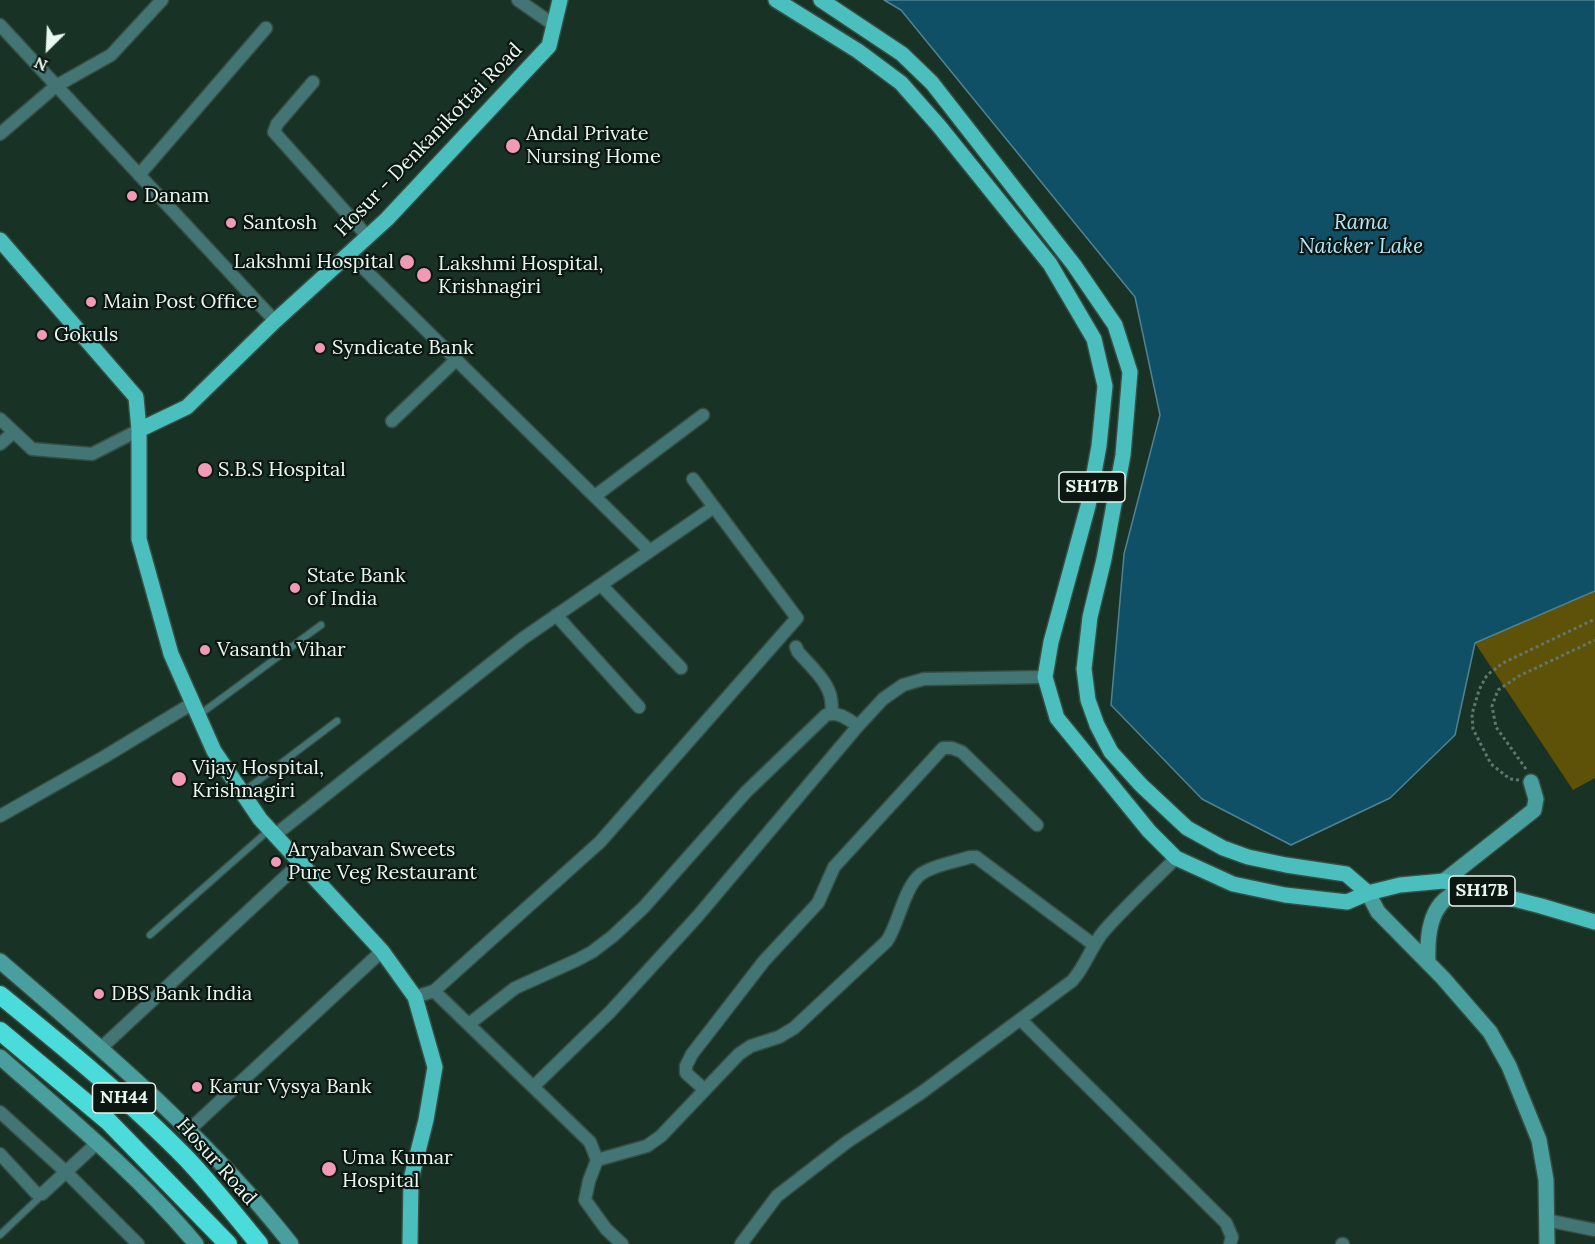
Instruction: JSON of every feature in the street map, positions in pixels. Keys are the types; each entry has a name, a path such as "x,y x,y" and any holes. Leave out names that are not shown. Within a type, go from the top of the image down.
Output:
{"highway":[{"name":"Hosur Road","path":"0,995 78,1058 134,1108 186,1159 259,1244"},
{"name":"NH44","path":"0,1031 108,1120 228,1244"}],"main road":[{"name":"Hosur - Denkanikottai Road","path":"139,430 187,407 275,321 387,219 549,46 560,0"},
{"name":"SH17B","path":"776,0 858,51 901,83 939,126 1050,264 1094,339 1105,386 1099,446 1088,506 1051,642 1045,677 1058,718 1121,798 1176,858 1233,884 1285,896 1347,902 1368,893 1400,885 1444,881 1595,922"},
{"name":"SH17B","path":"821,0 902,54 932,83 1074,265 1114,326 1130,372 1124,455 1104,559 1089,617 1084,669 1091,708 1111,752 1141,785 1187,828 1223,849 1286,865 1346,874 1368,893"},
{"path":"0,240 136,397 139,430 139,539 171,654 214,750 260,819 382,951 415,997 435,1067 426,1120 411,1179 410,1244"}],"street":[{"path":"2,128 56,86 111,54 162,0"},
{"path":"518,0 554,25"},
{"path":"0,25 275,321"},
{"path":"139,175 266,28"},
{"path":"313,82 277,124 274,132 368,237"},
{"path":"349,254 650,550"},
{"path":"393,421 457,359"},
{"path":"595,496 703,415"},
{"path":"0,419 32,449 93,454 139,430"},
{"path":"0,444 14,432"},
{"path":"415,997 434,991 600,842 797,618 693,479"},
{"path":"272,832 496,658 714,507"},
{"path":"601,585 681,668"},
{"path":"556,615 639,707"},
{"path":"796,647 828,687 834,702 831,713"},
{"path":"534,1086 610,1012 698,917 883,699 903,685 924,679 1045,677"},
{"path":"0,816 104,757 196,709"},
{"path":"469,1024 515,988 577,960 613,936 644,907 747,792 826,715 839,714 858,726"},
{"path":"705,1090 686,1073 686,1066 692,1054 764,961 818,903 834,867 943,748 952,748 962,752 1037,825"},
{"path":"1444,881 1534,810 1536,799 1532,782"},
{"path":"597,1160 647,1146 660,1136 738,1054 751,1046 779,1037 807,1018 887,941 894,930 911,886 923,873 976,857 1094,945"},
{"path":"741,1244 777,1196 847,1142 921,1092 1072,981 1083,969 1094,945 1104,931 1176,858"},
{"path":"100,1048 300,863"},
{"path":"1428,962 1429,932 1432,918 1440,905 1454,894 1474,888"},
{"path":"1368,893 1378,912 1428,962 1490,1032 1509,1066 1539,1140 1546,1180 1547,1244"},
{"path":"189,1130 382,951"},
{"path":"0,961 100,1048 189,1130 256,1200 291,1244"},
{"path":"434,991 590,1142 597,1160 585,1200 606,1229 622,1244"},
{"path":"1021,1020 1226,1222 1232,1237 1230,1244"},
{"path":"0,1057 97,1143 171,1214 196,1244"},
{"path":"0,1113 66,1172 138,1244"},
{"path":"0,1154 36,1193 42,1194 97,1143"},
{"path":"1546,1220 1595,1230"}],"lane":[{"path":"196,709 321,625"},
{"path":"242,793 337,721"},
{"path":"150,935 272,832"},
{"path":"0,1235 42,1194"}],"path":[{"path":"1595,619 1503,663 1488,675 1479,690 1472,714 1473,729 1491,764 1510,779 1532,782 1526,766 1496,727 1492,706 1498,690 1519,676 1595,640"}],"shaded area":[{"path":"1595,591 1595,778 1573,790 1475,643"}],"water":[{"name":"Rama Naicker Lake","path":"884,0 1595,0 1595,591 1475,643 1455,735 1390,798 1291,845 1202,799 1111,705 1124,554 1160,415 1135,297 901,10"}],"place":[{"name":"Andal Private Nursing Home","path":"513,146"},
{"name":"Danam","path":"132,196"},
{"name":"Santosh","path":"231,223"},
{"name":"Lakshmi Hospital","path":"407,262"},
{"name":"Lakshmi Hospital, Krishnagiri","path":"424,275"},
{"name":"Main Post Office","path":"91,302"},
{"name":"Gokuls","path":"42,335"},
{"name":"Syndicate Bank","path":"320,348"},
{"name":"S.B.S Hospital","path":"205,470"},
{"name":"State Bank of India","path":"295,588"},
{"name":"Vasanth Vihar","path":"205,650"},
{"name":"Vijay Hospital, Krishnagiri","path":"179,779"},
{"name":"Aryabavan Sweets Pure Veg Restaurant","path":"276,862"},
{"name":"DBS Bank India","path":"99,994"},
{"name":"Karur Vysya Bank","path":"197,1087"},
{"name":"Uma Kumar Hospital","path":"329,1169"}]}
